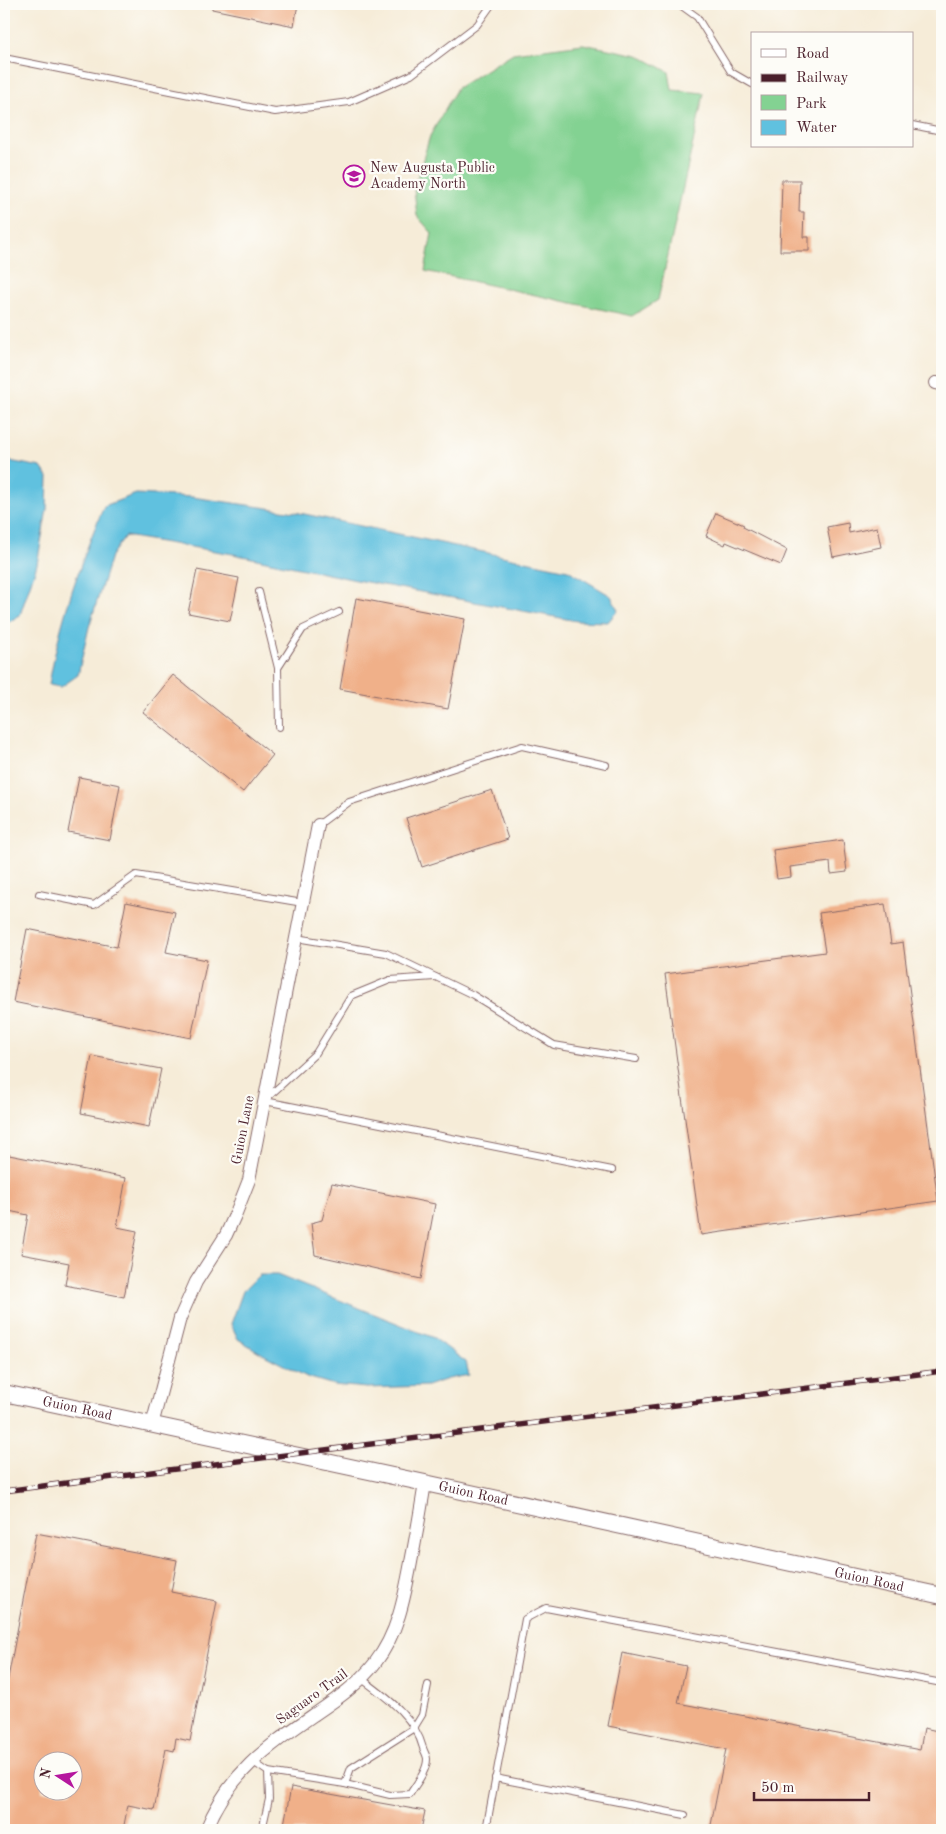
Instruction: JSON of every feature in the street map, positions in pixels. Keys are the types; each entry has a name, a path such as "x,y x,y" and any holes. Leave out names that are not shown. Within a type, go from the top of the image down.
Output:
{"street":[{"name":"Guion Lane","path":"152,1425 180,1318 196,1282 226,1235 249,1180 318,825"},
{"name":"Guion Road","path":"5,1396 426,1483 942,1596"},
{"name":"Saguaro Trail","path":"206,1830 212,1813 228,1788 251,1761 274,1742 339,1698 362,1679 376,1662 392,1636 402,1609 426,1483"}],"lane":[{"path":"4,58 275,112 349,102 411,75 477,25 492,4"},
{"path":"679,4 697,17 731,72 751,83"},
{"path":"914,125 942,130"},
{"path":"259,592 278,668 280,727"},
{"path":"278,668 304,629 339,612"},
{"path":"318,825 349,802 522,746 606,765"},
{"path":"39,894 94,905 136,875 303,903"},
{"path":"296,938 386,953 473,995 554,1045 636,1059"},
{"path":"265,1100 316,1053 351,996 390,980 435,977"},
{"path":"265,1100 612,1170"},
{"path":"486,1830 526,1620 546,1608 942,1683"},
{"path":"251,1761 268,1772 345,1784 390,1795 410,1794 420,1780 427,1759 421,1739 403,1713 362,1679"},
{"path":"345,1784 351,1768 414,1728 422,1716 428,1686"},
{"path":"262,1830 269,1799 268,1772"},
{"path":"496,1778 685,1815"}],"green space":[{"path":"583,44 638,55 669,72 672,90 704,93 658,300 632,316 425,271 432,233 417,216 414,189 430,136 457,88 513,53"}],"water":[{"path":"4,460 41,467 48,477 47,509 37,564 20,615 4,625"},
{"path":"136,494 192,497 295,512 568,570 611,596 618,610 608,622 577,621 356,580 233,554 125,536 111,556 89,627 78,675 61,687 49,685 64,616 104,506"},
{"path":"259,1275 277,1275 434,1338 466,1362 469,1375 427,1386 367,1388 334,1385 307,1377 238,1339 231,1324 243,1291"}],"building":[{"path":"212,4 298,4 294,26 212,9"},
{"path":"782,180 800,180 799,212 804,212 803,237 809,237 809,251 780,251"},
{"path":"716,513 744,525 743,527 787,550 781,565 726,542 725,545 706,536"},
{"path":"848,523 849,533 877,527 881,547 833,557 827,527"},
{"path":"197,570 239,578 230,621 188,613"},
{"path":"356,598 465,619 448,709 340,689"},
{"path":"173,675 273,755 243,792 143,712"},
{"path":"79,777 120,785 110,840 68,832"},
{"path":"492,790 508,839 422,867 406,818"},
{"path":"843,840 847,872 831,874 830,862 790,867 791,877 777,879 773,850"},
{"path":"126,902 175,912 166,952 207,960 191,1038 13,1002 27,929 117,947"},
{"path":"885,904 891,944 903,942 938,1201 701,1235 665,974 825,952 819,913"},
{"path":"92,1056 161,1069 149,1127 81,1113"},
{"path":"4,1154 126,1178 117,1227 137,1231 124,1297 65,1285 69,1263 21,1254 28,1215 4,1210"},
{"path":"332,1183 435,1204 421,1279 315,1255 311,1223 322,1220"},
{"path":"36,1533 177,1560 171,1592 217,1601 190,1741 176,1738 174,1751 166,1749 154,1810 128,1805 123,1830 4,1830 4,1699"},
{"path":"622,1653 686,1666 678,1703 920,1750 924,1728 942,1732 942,1830 710,1830 726,1749 608,1726"},
{"path":"291,1787 425,1811 421,1830 283,1830"}],"railway":[{"path":"4,1491 942,1371"}],"place":[{"name":"New Augusta Public Academy North","path":"354,176"}]}
